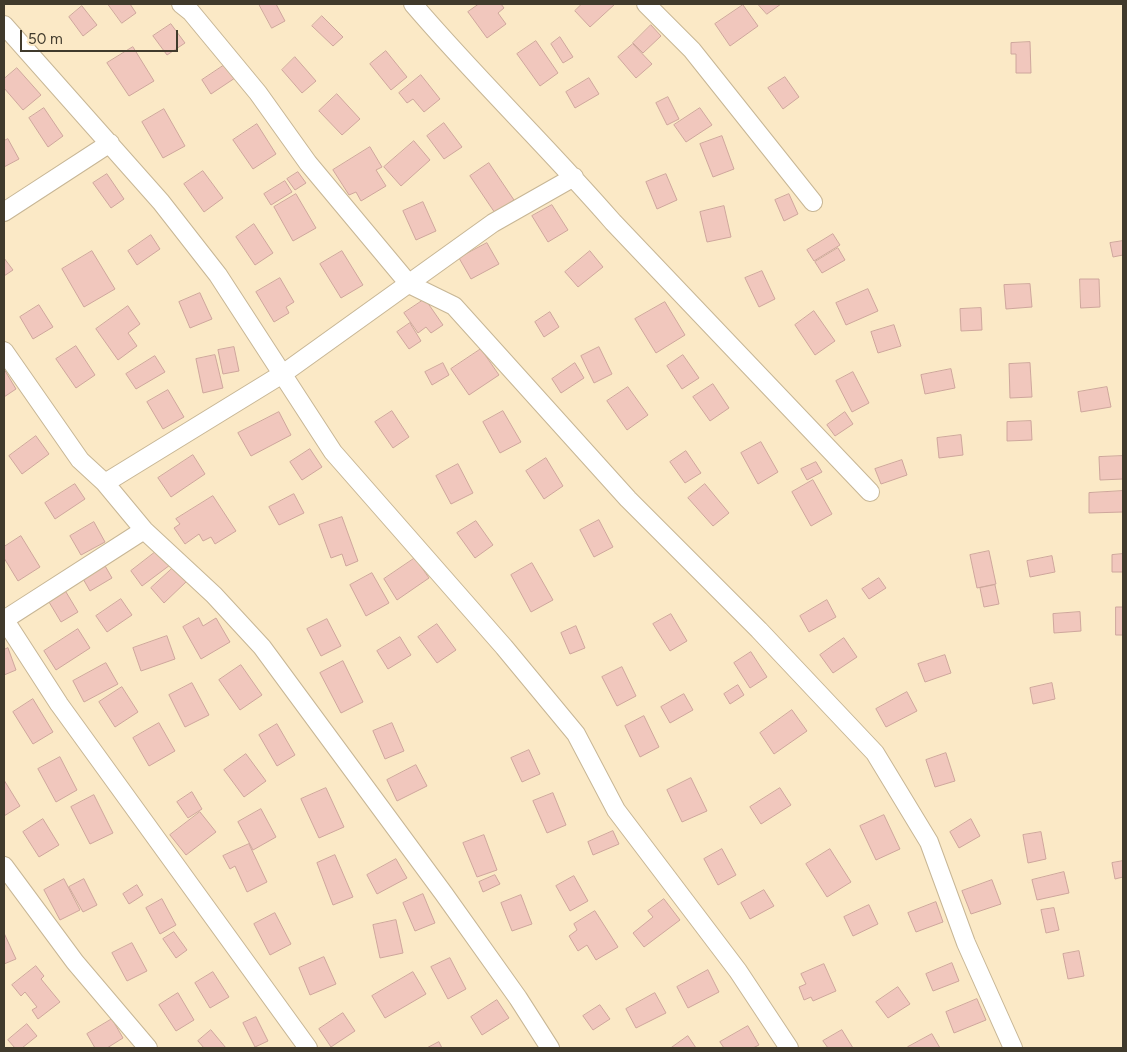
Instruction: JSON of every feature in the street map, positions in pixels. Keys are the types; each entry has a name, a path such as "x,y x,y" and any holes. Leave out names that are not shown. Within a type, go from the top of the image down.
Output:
{"street":[{"path":"181,4 191,12 258,93 308,162 409,284 454,306 628,499 772,644 875,753 929,842 966,943 1013,1048"},
{"path":"413,4 464,64 574,177 613,222 870,492"},
{"path":"646,4 692,50 813,202"},
{"path":"4,25 161,202 218,275 284,373 333,452 504,647 576,734 616,810 738,971 786,1047"},
{"path":"4,212 110,143"},
{"path":"105,483 284,373 344,328 493,223 574,177"},
{"path":"4,351 80,460 105,483 144,530 214,595 262,646 328,739 444,894 518,998 550,1048"},
{"path":"144,530 4,620 59,704 308,1048"},
{"path":"4,866 75,962 148,1048"}],"building":[{"path":"108,4 130,4 136,13 122,23"},
{"path":"259,4 276,4 285,21 272,28"},
{"path":"479,4 501,4 504,8 498,13 506,24 487,38 468,12"},
{"path":"582,4 615,4 590,27 575,11"},
{"path":"758,4 781,4 767,14"},
{"path":"743,5 758,26 730,46 715,24"},
{"path":"82,6 97,25 83,36 69,17"},
{"path":"322,16 343,37 333,46 312,26"},
{"path":"171,24 185,43 167,55 153,36"},
{"path":"651,25 661,36 643,53 633,43"},
{"path":"560,37 573,57 563,63 551,44"},
{"path":"536,41 558,73 540,86 517,54"},
{"path":"1030,42 1031,73 1016,73 1016,54 1011,54 1011,43"},
{"path":"633,44 652,64 636,78 618,57"},
{"path":"133,47 154,81 129,96 107,63"},
{"path":"386,51 407,77 391,90 370,64"},
{"path":"295,57 316,81 302,93 282,70"},
{"path":"226,64 235,78 211,94 202,80"},
{"path":"17,68 41,95 23,110 4,88 4,79"},
{"path":"421,75 440,99 424,112 413,99 407,103 399,93"},
{"path":"785,77 799,97 783,109 768,88"},
{"path":"589,78 599,94 575,108 566,92"},
{"path":"337,94 360,119 342,135 319,111"},
{"path":"668,97 679,119 667,125 656,103"},
{"path":"44,108 63,136 48,147 29,118"},
{"path":"700,108 712,125 686,142 674,125"},
{"path":"164,109 185,146 163,158 142,122"},
{"path":"444,123 462,147 444,159 427,136"},
{"path":"257,124 276,154 253,169 233,140"},
{"path":"722,136 734,169 713,177 700,144"},
{"path":"8,139 19,159 4,167 4,141"},
{"path":"414,141 430,160 401,186 384,167"},
{"path":"370,147 382,167 376,170 386,186 361,201 356,192 349,195 333,170"},
{"path":"489,163 514,200 495,213 470,176"},
{"path":"203,171 223,198 204,212 184,184"},
{"path":"298,172 306,183 295,190 287,179"},
{"path":"107,174 124,199 111,208 93,183"},
{"path":"666,174 677,200 657,209 646,182"},
{"path":"285,181 292,192 271,205 264,194"},
{"path":"296,194 316,228 293,241 274,207"},
{"path":"789,194 798,214 784,221 775,200"},
{"path":"423,202 436,231 416,240 403,211"},
{"path":"552,205 568,230 548,242 532,216"},
{"path":"724,206 731,237 707,242 700,212"},
{"path":"254,224 273,253 255,265 236,237"},
{"path":"833,234 840,245 814,261 807,250"},
{"path":"151,235 160,249 137,265 128,251"},
{"path":"1123,241 1123,255 1113,257 1110,243"},
{"path":"487,243 499,264 471,279 459,258"},
{"path":"838,248 845,260 822,273 815,262"},
{"path":"92,251 115,289 84,307 62,269"},
{"path":"342,251 363,285 341,298 320,264"},
{"path":"590,251 603,267 578,287 565,272"},
{"path":"4,258 13,270 4,276"},
{"path":"762,271 775,299 759,307 745,278"},
{"path":"280,278 294,302 286,307 289,313 274,322 256,292"},
{"path":"1080,279 1099,279 1100,307 1081,308"},
{"path":"1030,284 1032,307 1006,309 1004,285"},
{"path":"868,289 878,311 846,325 836,303"},
{"path":"200,293 212,319 190,328 179,302"},
{"path":"425,299 443,325 431,333 426,327 418,333 404,313"},
{"path":"665,302 685,335 656,353 635,319"},
{"path":"39,305 53,327 33,339 20,317"},
{"path":"128,306 140,324 128,333 137,346 118,360 96,329"},
{"path":"981,308 982,330 961,331 960,309"},
{"path":"814,311 835,341 815,355 795,325"},
{"path":"550,312 559,327 544,337 535,322"},
{"path":"410,323 421,341 409,349 397,332"},
{"path":"894,325 901,346 878,353 871,332"},
{"path":"76,346 95,375 76,388 56,359"},
{"path":"234,347 239,371 223,374 218,350"},
{"path":"599,347 612,374 594,383 581,356"},
{"path":"481,349 499,375 469,395 451,369"},
{"path":"215,355 223,388 203,393 196,359"},
{"path":"683,355 699,378 682,389 667,366"},
{"path":"155,356 165,372 136,389 126,374"},
{"path":"443,363 449,375 432,385 425,372"},
{"path":"575,363 584,378 561,393 552,379"},
{"path":"1030,363 1032,397 1010,398 1009,364"},
{"path":"4,369 16,389 4,397"},
{"path":"951,369 955,388 925,394 921,375"},
{"path":"853,372 869,403 852,412 836,381"},
{"path":"713,384 729,408 710,421 693,397"},
{"path":"628,387 648,415 627,430 607,401"},
{"path":"1107,387 1111,407 1081,412 1078,392"},
{"path":"168,390 184,417 163,429 147,402"},
{"path":"392,411 409,437 393,448 375,422"},
{"path":"503,411 521,442 500,453 483,422"},
{"path":"279,412 291,435 251,456 238,433"},
{"path":"845,412 853,424 835,436 827,425"},
{"path":"1031,421 1032,440 1007,441 1007,422"},
{"path":"961,435 963,455 939,458 937,438"},
{"path":"36,436 49,454 22,474 9,456"},
{"path":"761,442 778,472 758,484 741,453"},
{"path":"310,449 322,467 302,480 290,462"},
{"path":"686,451 701,473 685,483 670,462"},
{"path":"193,455 205,474 171,497 158,478"},
{"path":"1123,456 1123,479 1100,480 1099,457"},
{"path":"546,458 563,486 544,499 526,471"},
{"path":"902,460 907,475 881,484 875,469"},
{"path":"816,462 822,472 807,480 801,469"},
{"path":"458,464 473,493 451,504 436,476"},
{"path":"813,480 832,514 811,526 792,492"},
{"path":"75,484 85,499 55,519 45,503"},
{"path":"705,484 729,513 713,526 688,498"},
{"path":"1123,491 1123,512 1089,513 1089,493"},
{"path":"294,494 304,513 279,525 269,507"},
{"path":"213,496 236,531 215,544 211,537 203,541 199,534 185,544 174,528 180,524 176,519"},
{"path":"342,517 358,561 346,566 342,554 331,558 319,525"},
{"path":"599,520 613,547 594,557 580,530"},
{"path":"476,521 493,545 475,558 457,533"},
{"path":"94,522 105,542 81,555 70,536"},
{"path":"21,536 40,567 18,581 4,558 4,547"},
{"path":"158,550 170,565 142,586 131,571"},
{"path":"989,551 996,584 977,588 970,555"},
{"path":"1123,554 1123,572 1112,572 1112,555"},
{"path":"1052,556 1055,572 1030,577 1027,561"},
{"path":"415,558 429,578 397,600 384,579"},
{"path":"532,563 553,600 531,612 511,575"},
{"path":"104,564 112,578 90,591 82,577"},
{"path":"174,567 187,581 164,603 151,588"},
{"path":"372,573 389,603 366,616 350,585"},
{"path":"879,578 886,588 869,599 862,589"},
{"path":"995,585 999,604 984,607 980,588"},
{"path":"63,587 78,612 61,622 46,597"},
{"path":"121,599 132,615 107,632 96,616"},
{"path":"827,600 836,617 809,632 800,616"},
{"path":"1116,607 1123,607 1123,635 1116,635"},
{"path":"1080,612 1081,631 1054,633 1053,614"},
{"path":"671,614 687,641 670,651 653,624"},
{"path":"199,618 203,626 216,618 230,642 201,659 183,627"},
{"path":"327,619 341,646 321,656 307,629"},
{"path":"437,624 456,650 437,663 418,637"},
{"path":"576,626 585,648 570,654 561,633"},
{"path":"78,629 90,648 56,670 44,651"},
{"path":"167,636 175,659 141,671 133,648"},
{"path":"400,637 411,655 388,669 377,651"},
{"path":"844,638 857,657 833,673 820,655"},
{"path":"8,648 16,670 4,675 4,650"},
{"path":"751,652 767,677 750,688 734,663"},
{"path":"945,655 951,673 925,682 918,664"},
{"path":"343,661 363,702 341,713 320,673"},
{"path":"106,663 118,684 84,702 73,681"},
{"path":"241,665 262,695 240,710 219,680"},
{"path":"622,667 636,696 617,706 602,677"},
{"path":"192,683 209,715 185,727 169,695"},
{"path":"1052,683 1055,699 1033,704 1030,688"},
{"path":"738,685 744,695 730,704 724,694"},
{"path":"122,687 138,712 115,727 99,702"},
{"path":"907,692 917,711 886,727 876,709"},
{"path":"684,694 693,710 670,723 661,707"},
{"path":"33,699 53,732 33,744 13,712"},
{"path":"792,710 807,731 774,754 760,733"},
{"path":"644,716 659,747 640,757 625,726"},
{"path":"159,723 175,751 149,766 133,738"},
{"path":"392,723 404,751 385,759 373,731"},
{"path":"277,724 295,755 277,766 259,735"},
{"path":"529,750 540,774 522,782 511,758"},
{"path":"946,753 955,781 935,787 926,760"},
{"path":"246,754 266,781 244,797 224,770"},
{"path":"60,757 77,790 56,802 38,769"},
{"path":"416,765 427,786 397,801 387,780"},
{"path":"691,778 707,811 682,822 667,790"},
{"path":"4,780 20,806 4,816"},
{"path":"326,788 344,827 319,838 301,799"},
{"path":"780,788 791,805 761,824 750,807"},
{"path":"192,792 202,809 188,818 177,802"},
{"path":"553,793 566,825 547,833 533,801"},
{"path":"94,795 113,833 90,844 71,807"},
{"path":"261,809 276,837 253,850 238,822"},
{"path":"200,812 216,832 186,855 170,835"},
{"path":"884,815 900,849 876,860 860,826"},
{"path":"43,819 59,845 39,857 23,832"},
{"path":"971,819 980,836 959,848 950,832"},
{"path":"613,831 619,844 593,855 588,842"},
{"path":"1041,832 1046,859 1028,863 1023,835"},
{"path":"484,835 497,870 477,877 463,843"},
{"path":"249,844 267,882 247,892 235,866 230,869 223,856"},
{"path":"722,849 736,875 718,885 704,859"},
{"path":"830,849 851,882 827,897 806,864"},
{"path":"335,855 353,897 333,905 317,863"},
{"path":"396,859 407,878 377,894 367,875"},
{"path":"1123,861 1123,877 1115,879 1112,863"},
{"path":"1064,872 1069,893 1037,900 1032,880"},
{"path":"495,875 500,884 483,892 479,882"},
{"path":"574,876 588,901 570,911 556,886"},
{"path":"64,879 80,910 60,920 44,890"},
{"path":"84,879 97,905 83,912 69,887"},
{"path":"992,880 1001,904 971,914 962,891"},
{"path":"137,885 143,895 129,904 123,894"},
{"path":"764,890 774,906 750,919 741,903"},
{"path":"423,894 435,923 415,931 403,903"},
{"path":"521,895 532,924 512,931 501,903"},
{"path":"162,899 176,925 160,934 146,908"},
{"path":"664,899 680,920 644,947 633,933 653,917 648,911"},
{"path":"936,902 943,922 916,932 908,913"},
{"path":"869,905 878,924 853,936 844,917"},
{"path":"1054,908 1059,930 1046,933 1041,910"},
{"path":"595,911 618,947 596,960 587,945 578,951 569,936 577,930 574,924"},
{"path":"275,913 291,944 270,955 254,924"},
{"path":"396,920 403,953 380,958 373,925"},
{"path":"174,932 187,950 176,958 163,939"},
{"path":"4,933 16,959 4,964"},
{"path":"132,943 147,971 127,981 112,953"},
{"path":"1079,951 1084,976 1068,979 1063,954"},
{"path":"324,957 336,984 310,995 299,968"},
{"path":"450,958 466,989 448,999 431,967"},
{"path":"952,963 959,981 933,991 926,974"},
{"path":"824,964 836,991 813,1001 811,997 804,1000 799,987 806,984 801,974"},
{"path":"36,966 44,976 41,979 60,1002 38,1019 32,1010 37,1007 25,992 21,996 12,985"},
{"path":"708,970 719,992 688,1008 677,987"},
{"path":"213,972 229,997 210,1008 195,983"},
{"path":"413,972 426,994 385,1018 372,996"},
{"path":"898,987 910,1004 888,1018 876,1002"},
{"path":"178,993 194,1020 176,1031 159,1005"},
{"path":"655,993 666,1013 636,1028 626,1009"},
{"path":"977,999 986,1020 954,1033 946,1012"},
{"path":"497,1000 509,1018 482,1035 471,1017"},
{"path":"600,1005 610,1019 593,1030 583,1016"},
{"path":"343,1013 355,1031 331,1047 319,1029"},
{"path":"256,1017 268,1041 255,1047 243,1023"},
{"path":"112,1019 123,1038 107,1048 95,1048 87,1034"},
{"path":"27,1024 37,1036 22,1048 15,1048 8,1040"},
{"path":"748,1026 759,1045 753,1048 724,1048 720,1042"},
{"path":"211,1030 226,1048 204,1048 198,1041"},
{"path":"842,1030 853,1048 828,1048 823,1041"},
{"path":"932,1034 940,1048 908,1047"},
{"path":"688,1036 696,1048 671,1048"},
{"path":"439,1042 442,1048 427,1048"}]}
